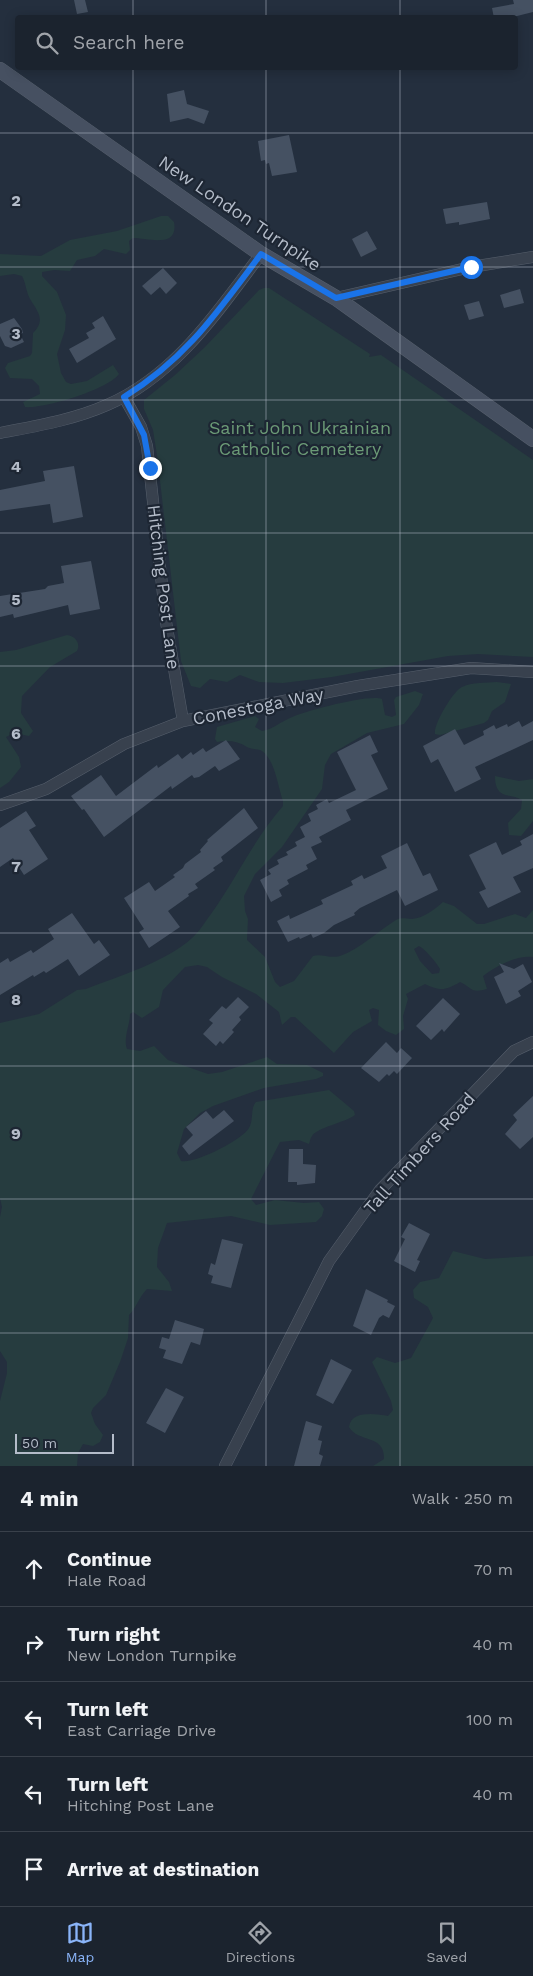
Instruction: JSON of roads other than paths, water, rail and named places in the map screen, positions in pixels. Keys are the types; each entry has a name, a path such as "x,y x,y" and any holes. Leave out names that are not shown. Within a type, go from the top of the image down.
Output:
{"street":[{"name":"New London Turnpike","path":"0,70 261,254 336,298 533,439"},
{"path":"0,433 49,424 90,412 124,397 185,351 261,254"},
{"path":"336,298 471,267 533,257"},
{"name":"Hitching Post Lane","path":"124,397 141,427 147,446 166,622 183,721"},
{"name":"Conestoga Way","path":"0,805 46,789 124,744 183,721 358,686 471,668 533,672"},
{"name":"Tall Timbers Road","path":"225,1466 329,1261 380,1190 514,1051 533,1042"}],"park label":[{"name":"Saint John Ukrainian Catholic Cemetery","path":"300,437"}]}
